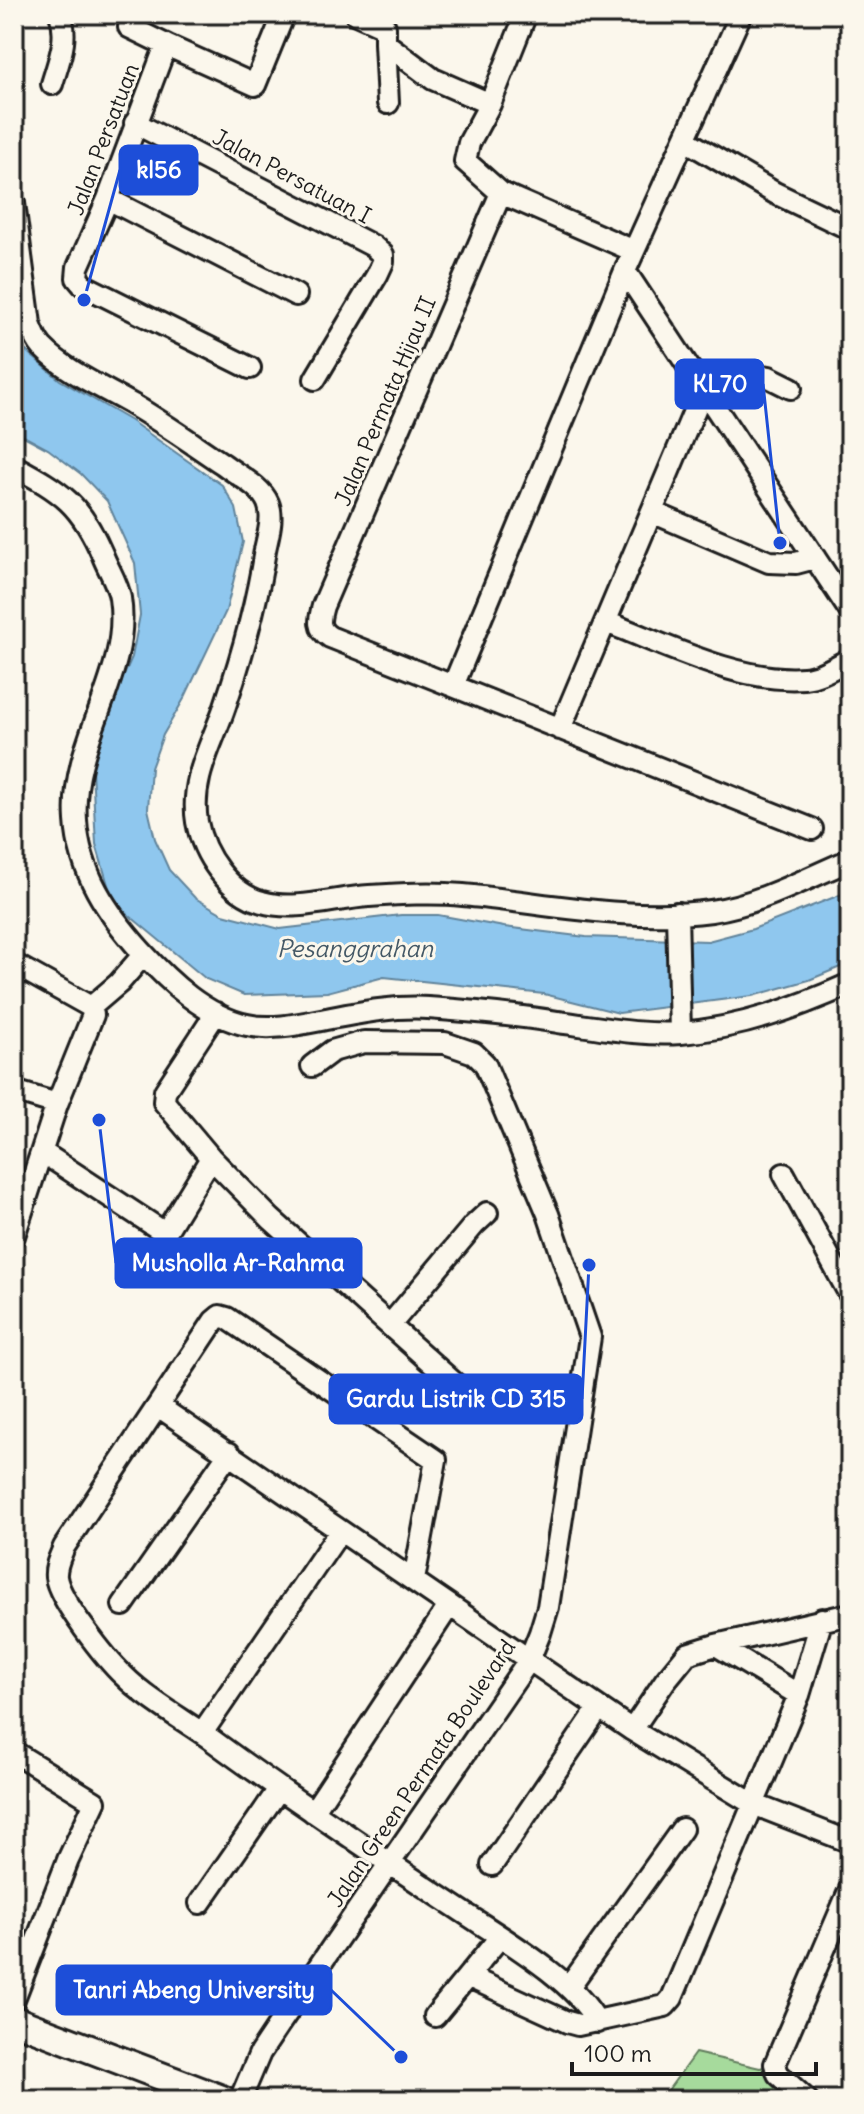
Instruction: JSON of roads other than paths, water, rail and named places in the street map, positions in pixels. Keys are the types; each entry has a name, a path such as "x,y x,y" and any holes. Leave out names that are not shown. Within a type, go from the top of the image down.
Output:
{"main road":[{"path":"14,2020 188,2094 224,2100"}],"street":[{"path":"52,84 64,42 60,14"},
{"name":"Jalan Persatuan","path":"250,368 83,285 77,278 78,267 108,199 166,45 255,85 284,14"},
{"path":"356,14 387,28 433,79 490,104"},
{"path":"526,14 490,104 469,143 465,161 501,193 634,251"},
{"path":"453,686 625,271 741,14"},
{"path":"129,27 166,45"},
{"path":"387,28 388,103"},
{"name":"Jalan Persatuan I","path":"135,123 373,246 383,255 377,275 315,379"},
{"path":"685,140 775,193 850,229"},
{"name":"Jalan Permata Hijau II","path":"501,193 319,621 324,634 812,829"},
{"path":"108,199 296,295"},
{"path":"14,203 30,324 44,350 224,465 249,483 270,506 262,568 225,708 199,777 196,803 197,824 215,866 230,883 259,902 270,904 303,904 400,894 444,894 677,918 731,907 782,890 850,860"},
{"path":"625,271 850,611"},
{"path":"560,729 652,512 708,396 760,376 791,388"},
{"path":"14,466 64,495 80,512 94,533 120,595 120,640 108,687 82,752 77,779 75,821 86,871 106,910 144,954 185,993 216,1013 246,1025 273,1027 390,1008 424,1008 627,1031 736,1025 850,984"},
{"path":"652,512 769,562 796,563 815,558"},
{"path":"606,622 742,673 804,678 850,659"},
{"path":"677,918 679,1028"},
{"path":"91,1007 119,983 144,954"},
{"path":"14,964 91,1007 93,1015 57,1104 16,1225"},
{"path":"216,1013 165,1091 164,1102 239,1189 463,1391"},
{"name":"Jalan Green Permata Boulevard","path":"240,2100 260,2053 529,1660 548,1607 590,1337 548,1214 485,1064 474,1053 445,1043 364,1042 332,1051 312,1066"},
{"path":"14,1091 57,1104"},
{"path":"42,1152 162,1231 167,1230 211,1158"},
{"path":"784,1174 850,1295"},
{"path":"390,1325 487,1213"},
{"path":"414,1580 436,1460 220,1316 64,1547 56,1577 61,1592 100,1650 125,1678 279,1789 569,1987 589,2007 597,2022"},
{"path":"158,1406 632,1730 753,1804 850,1842"},
{"path":"123,1605 229,1453"},
{"path":"202,1733 340,1531"},
{"path":"313,1812 449,1606"},
{"path":"632,1730 687,1654 850,1614"},
{"path":"469,1977 578,2025 660,2009 672,1998 799,1695 822,1619"},
{"path":"716,1645 799,1695"},
{"path":"492,1865 599,1708"},
{"path":"14,1752 95,1802 68,1860 14,1999"},
{"path":"200,1903 279,1789"},
{"path":"569,1987 682,1829"},
{"path":"807,2100 778,2074 775,2064 850,1889"},
{"path":"435,2016 500,1937"},
{"name":"Jalan Green Permata Boulevard","path":"251,2100 278,2026"}],"water":[{"name":"Pesanggrahan","path":"14,336 25,350 60,380 131,421 222,485 236,508 243,542 226,611 185,697 163,735 151,768 148,809 155,839 169,870 195,898 223,914 280,929 401,915 438,915 586,937 708,941 753,929 850,891 850,963 809,980 752,996 619,1013 544,994 384,977 327,992 244,995 206,979 113,902 96,844 91,751 132,657 140,615 135,563 107,501 81,474 48,449 14,431"}],"place":[{"name":"kl56","path":"84,300"},
{"name":"KL70","path":"780,543"},
{"name":"Musholla Ar-Rahma","path":"99,1120"},
{"name":"Gardu Listrik CD 315","path":"589,1265"},
{"name":"Tanri Abeng University","path":"401,2057"}]}
